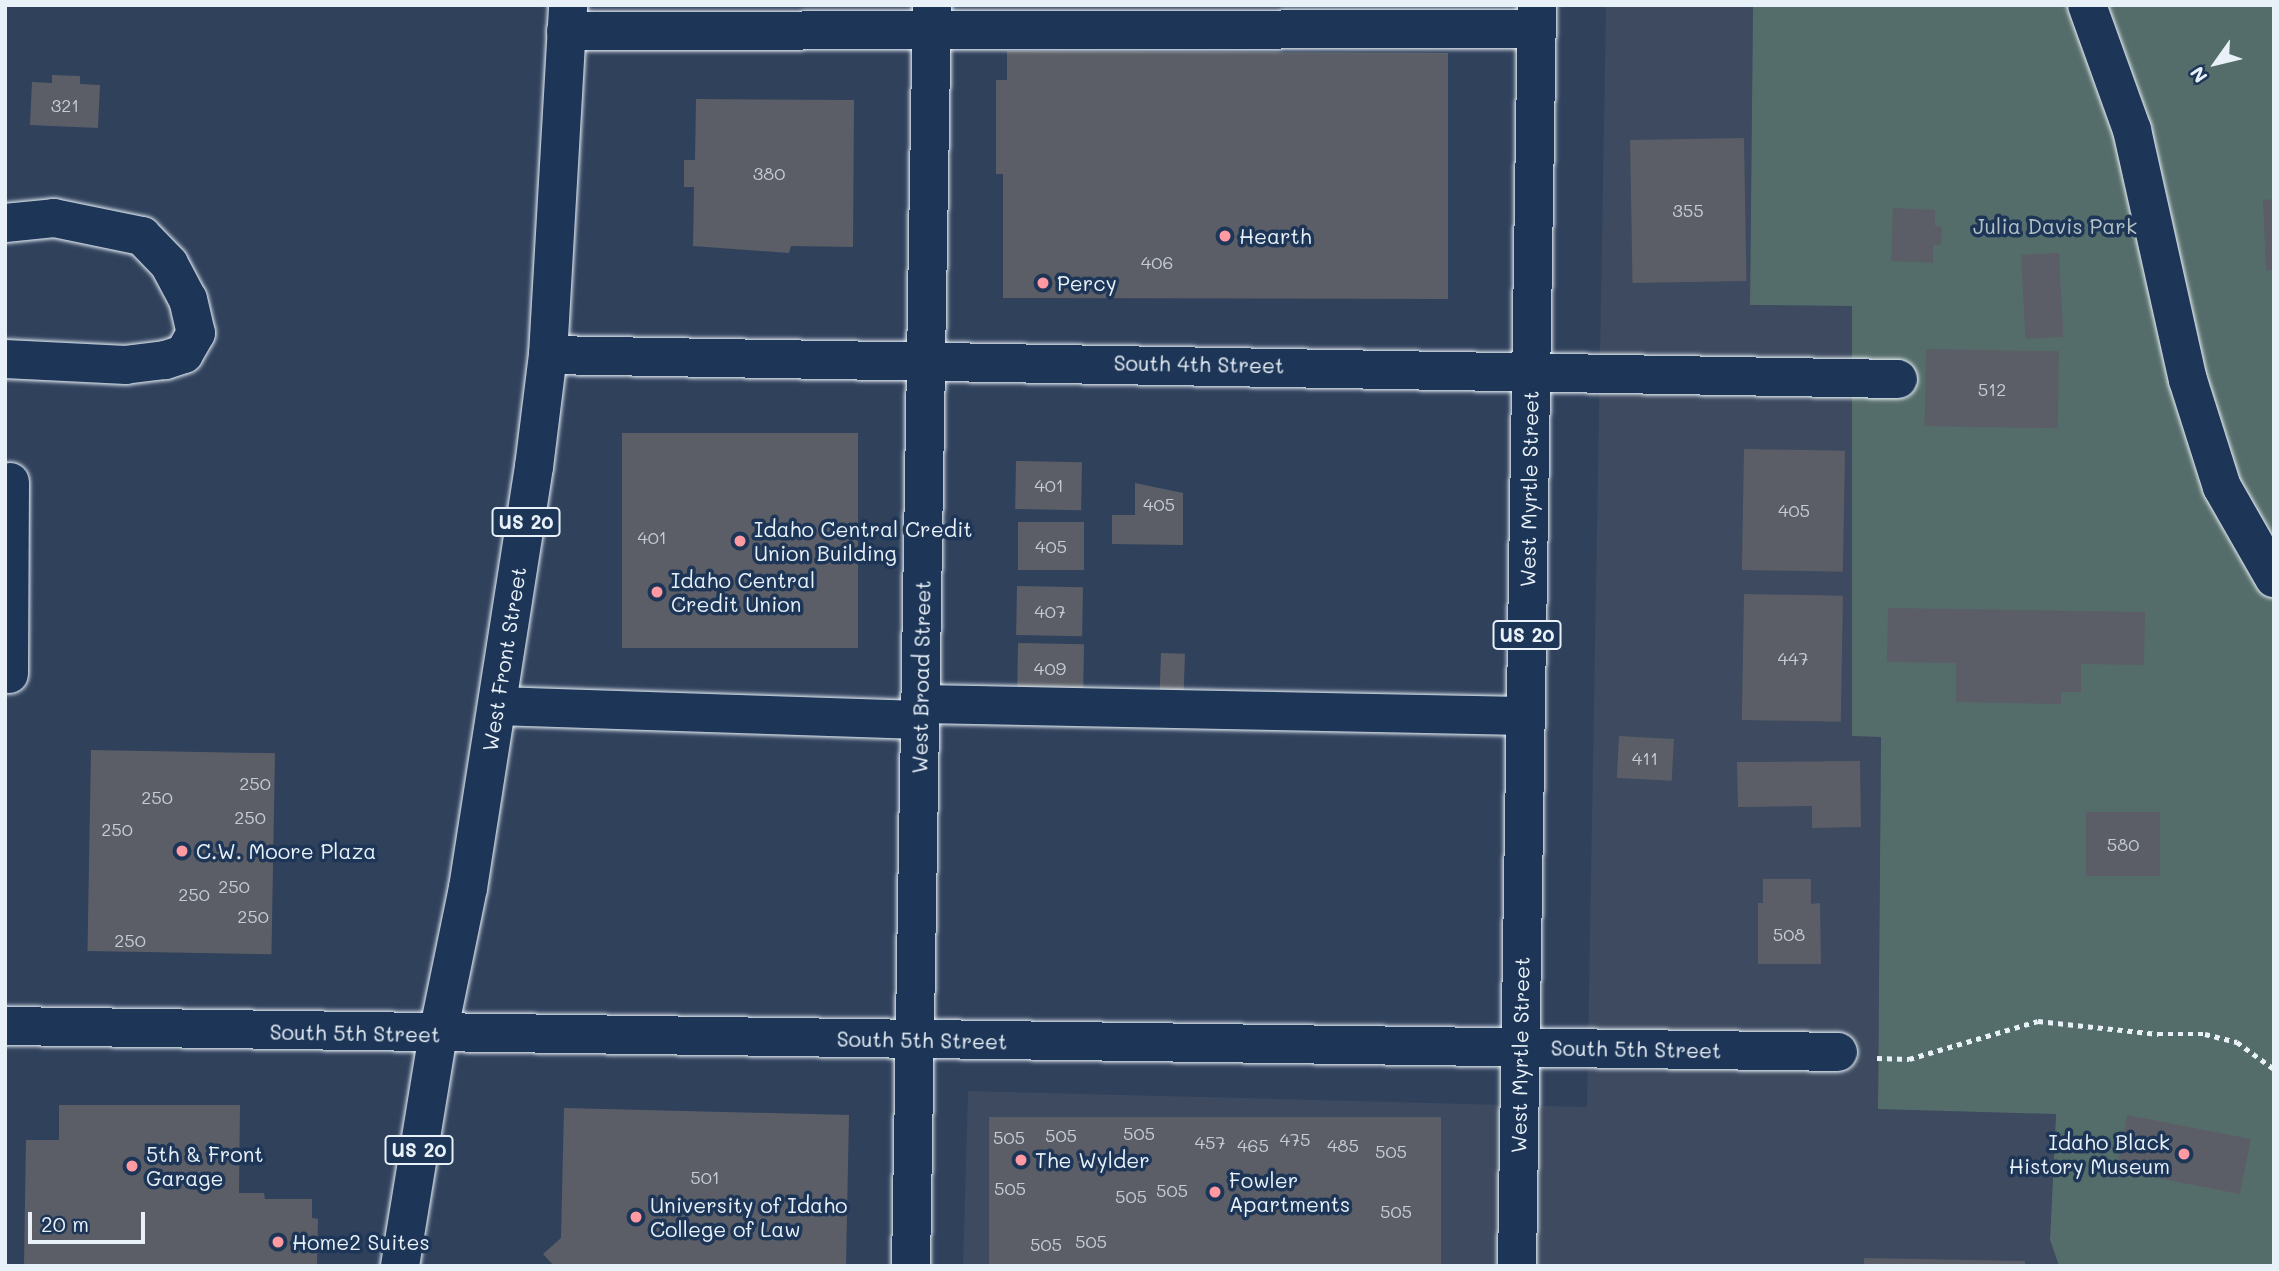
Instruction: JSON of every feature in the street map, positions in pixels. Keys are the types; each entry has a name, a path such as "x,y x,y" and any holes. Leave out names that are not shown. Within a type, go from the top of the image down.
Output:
{"street":[{"path":"2087,5 2132,130 2188,380 2222,487 2274,578"},
{"path":"567,18 1537,17"},
{"name":"West Myrtle Street","path":"1517,1266 1537,17"},
{"name":"West Front Street","path":"400,1266 438,1034 468,888 548,355 567,18"},
{"name":"West Broad Street","path":"911,1266 932,18"},
{"path":"5,223 54,218 142,236 169,264 188,299 196,333 184,354 165,360 126,365 5,359"},
{"name":"South 4th Street","path":"548,355 1531,370 1898,379"},
{"path":"9,674 10,482"},
{"path":"497,706 1525,716"},
{"name":"South 5th Street","path":"5,1026 1838,1052"}],"path":[{"path":"1838,1052 1909,1059 2038,1021 2158,1034 2205,1034 2237,1042 2274,1069"}],"shaded area":[{"path":"1606,5 1753,5 1750,305 1852,306 1852,736 1881,736 1878,1108 2056,1113 2050,1240 2059,1266 963,1266 968,1091 1587,1107"}],"green space":[{"name":"Julia Davis Park","path":"1753,5 2274,5 2274,1266 2059,1266 2050,1240 2056,1114 1878,1109 1881,737 1852,736 1852,306 1750,305"}],"building":[{"name":"Hearth","path":"1007,51 1448,53 1448,299 1003,298 1003,174 996,174 996,80 1007,80"},
{"path":"52,75 80,76 80,84 100,85 98,128 30,125 32,82 52,83"},
{"path":"696,99 854,100 853,247 791,246 789,253 693,246 694,187 684,187 684,160 695,160"},
{"path":"1744,138 1746,281 1633,283 1630,140"},
{"path":"2274,199 2274,270 2266,271 2263,200"},
{"path":"1893,208 1935,210 1935,226 1942,227 1941,245 1933,245 1933,263 1891,261"},
{"path":"2059,253 2063,337 2025,339 2021,255"},
{"path":"1926,349 2059,351 2058,428 1925,426"},
{"name":"Idaho Central Credit Union Building","path":"622,433 858,433 858,648 622,648"},
{"path":"1744,449 1845,451 1843,572 1742,570"},
{"path":"1016,461 1082,462 1081,510 1015,509"},
{"path":"1135,483 1183,493 1183,545 1112,544 1112,515 1135,515"},
{"path":"1018,522 1084,522 1084,570 1018,570"},
{"path":"1017,586 1083,587 1082,636 1016,635"},
{"path":"1744,594 1843,596 1841,722 1742,720"},
{"path":"1888,608 2145,612 2144,665 2081,664 2081,692 2061,692 2061,704 1956,702 1956,663 1887,662"},
{"path":"1018,643 1084,644 1083,693 1017,692"},
{"path":"1161,653 1185,654 1184,692 1160,691"},
{"path":"1619,736 1674,739 1672,781 1617,778"},
{"name":"C.W. Moore Plaza","path":"91,750 275,753 271,954 87,951"},
{"path":"1860,761 1861,827 1812,828 1812,806 1738,807 1737,762"},
{"path":"2086,812 2160,812 2160,876 2086,876"},
{"path":"1763,879 1811,879 1811,904 1820,903 1821,964 1758,964 1758,903 1763,903"},
{"name":"5th & Front Garage","path":"59,1105 240,1105 239,1193 264,1193 265,1199 312,1199 312,1218 318,1219 317,1266 24,1266 26,1140 59,1140"},
{"path":"564,1108 849,1115 846,1266 554,1266 543,1254 561,1238"},
{"name":"Idaho Black History Museum","path":"2127,1115 2251,1139 2240,1194 2116,1170"},
{"name":"Fowler Apartments","path":"989,1117 1441,1117 1441,1266 989,1266"},
{"path":"1864,1258 2025,1261 2025,1266 1864,1266"}],"place":[{"name":"Hearth","path":"1225,236"},
{"name":"Percy","path":"1043,283"},
{"name":"Idaho Central Credit Union Building","path":"740,541"},
{"name":"Idaho Central Credit Union","path":"657,592"},
{"name":"C.W. Moore Plaza","path":"182,851"},
{"name":"Idaho Black History Museum","path":"2184,1154"},
{"name":"The Wylder","path":"1021,1160"},
{"name":"5th & Front Garage","path":"132,1166"},
{"name":"Fowler Apartments","path":"1215,1192"},
{"name":"University of Idaho College of Law","path":"636,1217"},
{"name":"Home2 Suites","path":"278,1242"}]}
